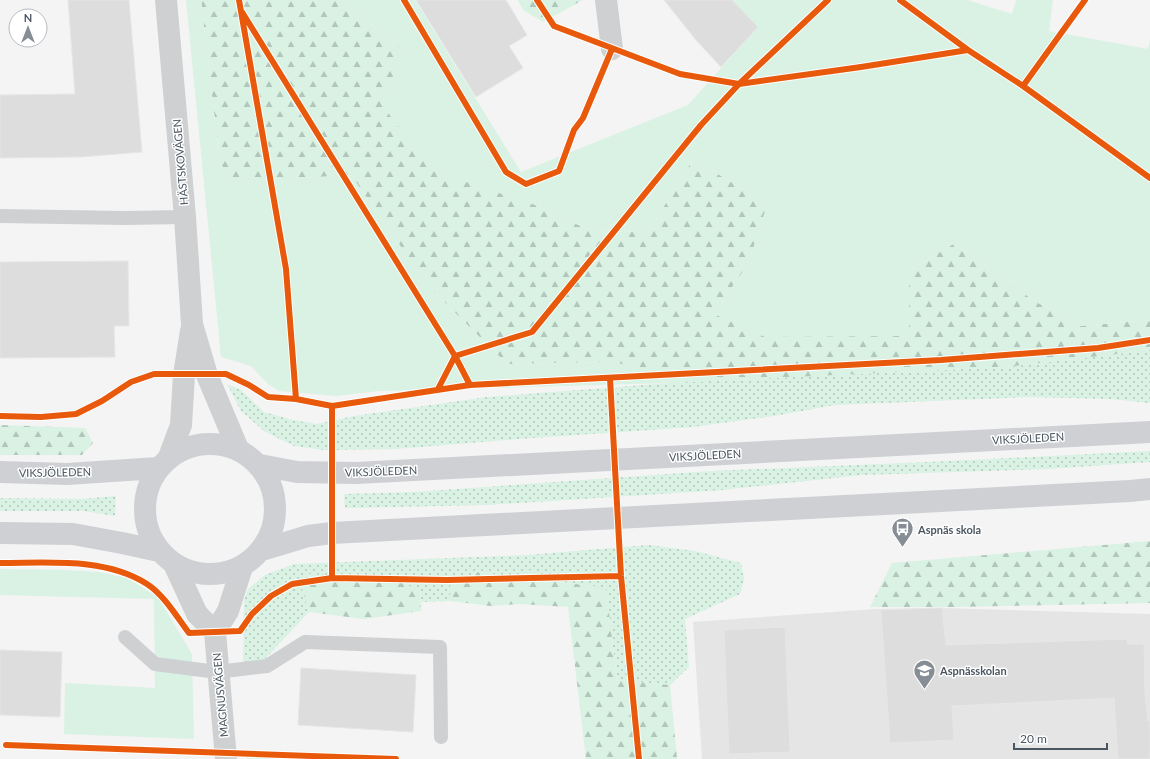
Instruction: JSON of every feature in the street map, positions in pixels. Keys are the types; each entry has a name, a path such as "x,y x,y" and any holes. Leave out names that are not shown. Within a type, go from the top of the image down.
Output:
{"main road":[{"name":"VIKSJÖLEDEN","path":"260,465 297,472 356,473 1150,432"},
{"path":"0,533 73,534 122,543 167,557 192,572 217,574 242,567 262,550 271,534 276,516 275,498 270,481 260,465 250,456 238,449 214,443 191,446 164,462 149,483 144,500 145,518 150,536 167,557"},
{"name":"VIKSJÖLEDEN","path":"0,472 67,474 164,462"},
{"path":"262,550 308,536 332,533 1143,490"}],"street":[{"name":"HÄSTSKOVÄGEN","path":"166,0 185,217 192,324 207,375 238,449"},
{"path":"606,0 612,49"},
{"name":"HÄSTSKOVÄGEN","path":"164,462 181,425 184,375 192,324"},
{"path":"167,557 197,614 214,632 228,611 242,567"},
{"name":"MAGNUSVÄGEN","path":"214,632 226,759"}],"lane":[{"path":"0,216 125,218 185,217"},
{"path":"125,637 155,664 217,672 266,666 305,642 440,647 441,737"}],"shaded area":[{"name":"Aspnässkolan","path":"942,608 1150,614 1150,759 702,759 693,622 875,609"}],"green space":[{"path":"186,0 201,0 220,164 237,182 351,175 428,286 507,364 616,362 669,383 379,391 336,396 279,391 268,384 251,366 221,357"},
{"path":"201,0 342,0 403,50 382,105 538,206 589,230 648,232 693,159 736,185 767,208 748,264 714,314 909,271 955,243 1033,300 1079,326 1150,320 1150,350 1005,367 669,383 616,362 507,364 428,286 351,175 237,182 220,164"},
{"path":"342,0 415,0 521,172 688,105 758,27 732,0 967,0 1012,14 1016,0 1053,0 1049,31 1148,49 1150,40 1150,320 1079,326 1033,300 955,243 909,271 909,336 765,337 714,314 748,264 766,208 736,185 693,159 648,232 589,230 538,206 433,171 382,105 403,50"},
{"path":"518,0 583,0 543,22 523,10"},
{"path":"1150,350 1150,403 1110,399 1027,397 835,405 774,416 693,427 396,449 324,450 294,446 264,431 241,411 227,384 241,390 264,412 293,420 317,424 354,416 487,397 669,383 1005,367"},
{"path":"0,425 85,428 93,443 82,455 0,455"},
{"path":"1150,451 1150,462 1048,469 862,475 722,490 487,505 345,508 344,494 414,492 711,471"},
{"path":"116,496 115,516 83,511 0,511 0,498 82,499"},
{"path":"1150,541 1150,603 870,607 892,563"},
{"path":"649,545 695,551 741,563 744,579 740,594 685,619 689,667 670,685 617,680 606,588 539,579 534,569 517,578 478,572 450,586 450,601 421,602 420,590 302,588 309,612 262,662 243,663 244,600 248,589 265,575 294,564 527,555"},
{"path":"534,568 539,579 606,588 617,680 670,685 677,759 586,759 568,607 520,604 491,606 450,601 450,586 478,572 517,578"},
{"path":"0,569 99,572 127,578 158,597 192,654 194,739 64,734 65,683 155,688 154,599 0,595"},
{"path":"308,574 388,578 420,590 421,611 364,619 309,612 302,588"},
{"path":"246,753 396,759 247,759"}],"building":[{"path":"68,0 129,0 142,152 80,157 0,158 0,95 75,94"},
{"path":"416,0 506,0 527,35 509,46 523,68 476,97"},
{"path":"664,0 732,0 758,27 721,67 696,40"},
{"path":"128,261 129,326 114,326 115,357 0,358 0,262"},
{"path":"942,608 946,645 1128,639 1127,644 1144,644 1145,696 1148,721 1150,720 1150,759 1118,759 1114,698 952,706 954,740 890,743 881,610"},
{"path":"785,627 790,752 729,754 724,630"},
{"path":"0,650 62,652 60,717 0,715"},
{"path":"301,668 416,675 413,732 298,725"}],"cycle path":[{"path":"239,0 286,269 296,399"},
{"path":"404,0 506,172 526,184 559,171 574,130 583,118 612,49"},
{"path":"537,0 554,26 680,74 739,84 968,50"},
{"path":"438,389 455,356 532,332 701,125 739,84 828,0"},
{"path":"900,0 968,50 1023,86 1150,178"},
{"path":"1023,86 1085,0"},
{"path":"242,12 455,356 470,385"},
{"path":"0,416 41,417 76,414 102,401 131,382 154,374 226,374 249,385 268,397 296,399 332,406 470,385 941,360 1098,348 1150,340"},
{"path":"610,378 621,576 639,759"},
{"path":"332,406 332,578"},
{"path":"0,563 76,563 95,565 131,575 147,584 159,594 189,633 240,631 252,614 271,596 292,584 332,578 447,580 621,576"},
{"path":"6,745 396,759"}],"place":[{"name":"Aspnäs skola","path":"902,548"},
{"name":"Aspnässkolan","path":"924,690"}]}
